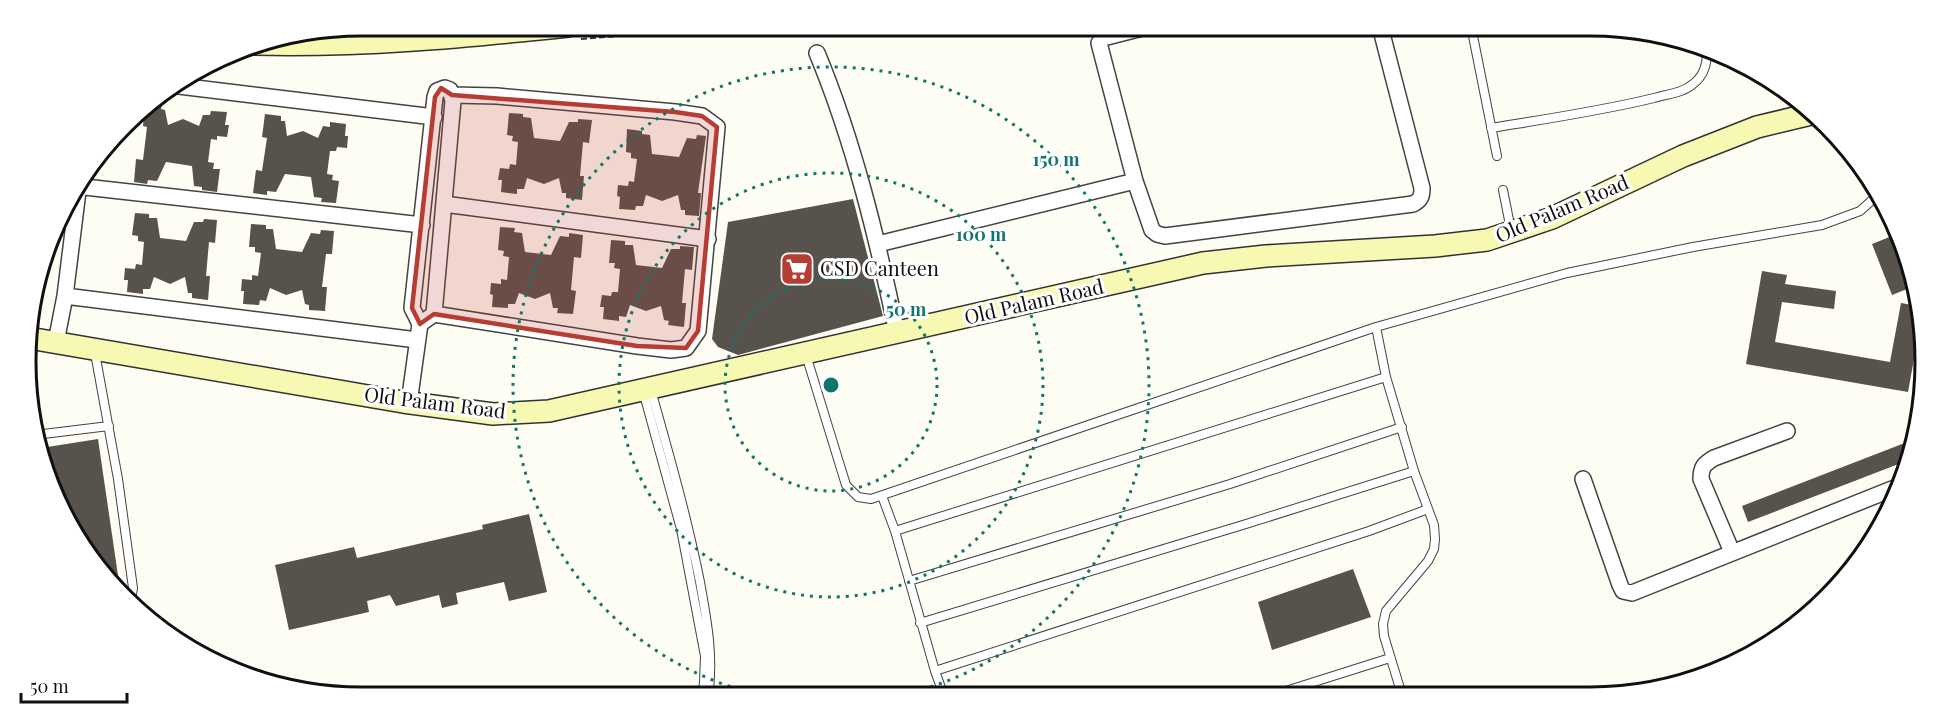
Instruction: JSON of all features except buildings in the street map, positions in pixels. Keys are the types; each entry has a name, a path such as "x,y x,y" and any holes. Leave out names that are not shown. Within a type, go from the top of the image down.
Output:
{"street":[{"path":"287,45 339,44 463,36"},
{"path":"1111,36 1103,38 1099,43 1135,181 1152,230 1165,236 1402,206 1419,201 1422,188 1383,36"},
{"path":"816,53 837,102 878,244 897,333"},
{"path":"187,87 434,117"},
{"path":"409,402 420,324 412,308 437,91 445,88 450,90 452,95 434,314"},
{"path":"420,324 434,314 671,350 686,348 698,331 717,127 702,116 497,96 452,95"},
{"name":"Old Palam Road","path":"37,339 493,414 549,411 1203,263 1266,256 1435,246 1487,240 1551,218 1694,151 1757,127 1803,116"},
{"path":"878,244 1135,181"},
{"path":"87,187 422,225"},
{"path":"444,204 708,239"},
{"path":"56,342 65,296 75,208"},
{"path":"65,296 417,340"},
{"path":"1732,552 1701,479 1701,470 1705,464 1714,459 1787,431"},
{"path":"1583,479 1620,585 1627,593 1638,591 1888,491"}],"lane":[{"path":"1473,36 1497,156"},
{"path":"1491,128 1628,104 1684,90 1702,75 1707,58"},
{"path":"1503,190 1511,232"},
{"path":"805,353 846,485 851,492 864,499 882,496 1376,327 1567,273 1693,247 1822,225 1860,210 1872,200"},
{"path":"1376,327 1386,377 1414,471 1434,525 1434,549 1428,561 1392,602 1386,611 1383,624 1384,636 1399,687"},
{"path":"94,348 118,479 132,577 132,593"},
{"path":"895,531 1386,377"},
{"path":"647,390 681,529 705,656 703,687"},
{"path":"647,390 689,528 708,625 711,659 709,687"},
{"path":"44,434 109,426"},
{"path":"909,581 1230,484 1402,428"},
{"path":"920,623 1414,471"},
{"path":"882,496 895,531 920,623 941,687"},
{"path":"935,671 1358,534 1428,509"},
{"path":"1298,687 1390,658"}],"highlighted area":[{"path":"441,88 452,95 675,112 702,116 717,127 698,331 686,348 637,346 434,314 420,324 412,308 435,97"}],"place":[{"name":"CSD Canteen","path":"797,269"}]}
